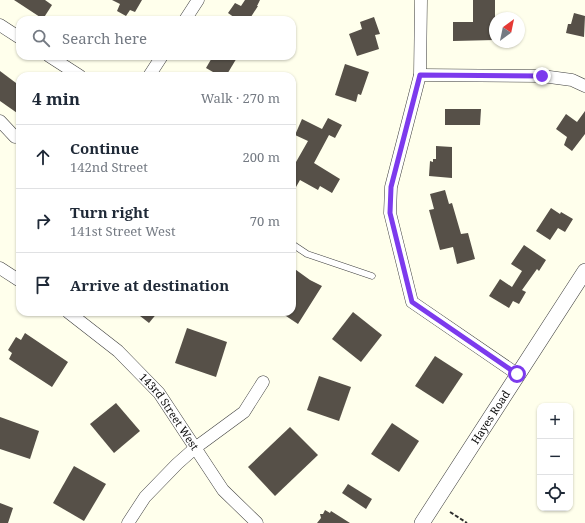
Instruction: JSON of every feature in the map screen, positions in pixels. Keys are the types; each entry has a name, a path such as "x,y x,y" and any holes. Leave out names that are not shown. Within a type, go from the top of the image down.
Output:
{"street":[{"path":"188,16 198,0"},
{"path":"422,0 420,75 391,187 390,213 412,302 517,374"},
{"path":"0,25 16,35"},
{"path":"55,60 74,72"},
{"path":"152,72 159,60"},
{"path":"420,75 542,76 572,80 585,86"},
{"path":"0,121 15,138"},
{"path":"0,268 16,278"},
{"name":"Hayes Road","path":"422,523 585,271"},
{"name":"143rd Street West","path":"73,316 118,351 159,394 223,490 257,523"},
{"path":"128,523 145,496 195,448 244,412 263,382"}],"lane":[{"path":"296,247 307,254 372,276"}],"path":[{"path":"450,512 467,523"}],"building":[{"path":"14,0 45,0 52,5 45,16 38,16"},
{"path":"112,0 142,0 135,12 130,10 126,16 117,11 120,4"},
{"path":"245,0 260,0 252,16 232,16 228,13 235,3 241,6"},
{"path":"473,0 495,0 495,12 489,12 489,40 453,41 453,22 473,22"},
{"path":"574,13 585,16 584,37 566,33 568,24 571,24"},
{"path":"374,17 380,34 375,35 379,49 357,56 349,34 362,29 360,22"},
{"path":"211,60 236,60 228,72 213,72 206,68"},
{"path":"345,64 369,72 361,95 358,94 356,102 335,95"},
{"path":"0,71 16,83 16,112 0,101"},
{"path":"445,109 481,109 480,125 445,125"},
{"path":"585,111 585,134 572,151 564,145 567,137 556,129 566,114 577,122"},
{"path":"328,118 342,125 335,138 329,135 314,163 340,179 332,193 320,186 318,190 300,180 296,187 296,162 308,141 296,135 302,119 322,129"},
{"path":"436,146 452,147 452,178 429,176 430,161 433,162 433,159 436,159"},
{"path":"445,190 449,204 452,203 461,234 468,233 475,259 457,264 453,247 440,250 429,210 434,209 430,194"},
{"path":"551,208 560,214 561,212 573,219 565,232 558,228 550,240 536,231"},
{"path":"524,245 546,260 539,271 537,269 522,290 526,292 519,304 513,301 509,308 489,296 500,279 512,287 522,271 511,264"},
{"path":"296,270 310,280 322,286 298,324 286,316 296,316"},
{"path":"353,312 382,335 361,362 332,339"},
{"path":"140,316 155,316 149,323"},
{"path":"187,328 227,342 216,377 175,363"},
{"path":"25,333 68,362 52,387 9,359 12,353 8,350 16,337 21,340"},
{"path":"435,356 463,374 443,404 415,386"},
{"path":"319,376 351,387 339,421 307,410"},
{"path":"116,403 140,431 114,453 90,424"},
{"path":"0,417 39,431 30,459 0,449"},
{"path":"392,423 419,441 399,472 371,454"},
{"path":"290,427 318,455 275,496 248,467"},
{"path":"74,466 106,484 84,521 53,503"},
{"path":"348,484 372,499 366,509 342,493"},
{"path":"0,503 13,508 8,523 0,523"},
{"path":"325,510 330,513 331,511 350,523 317,523 321,518 320,514 323,514"}],"route":[{"path":"517,374 412,302 390,213 391,187 420,75 542,76"}]}
